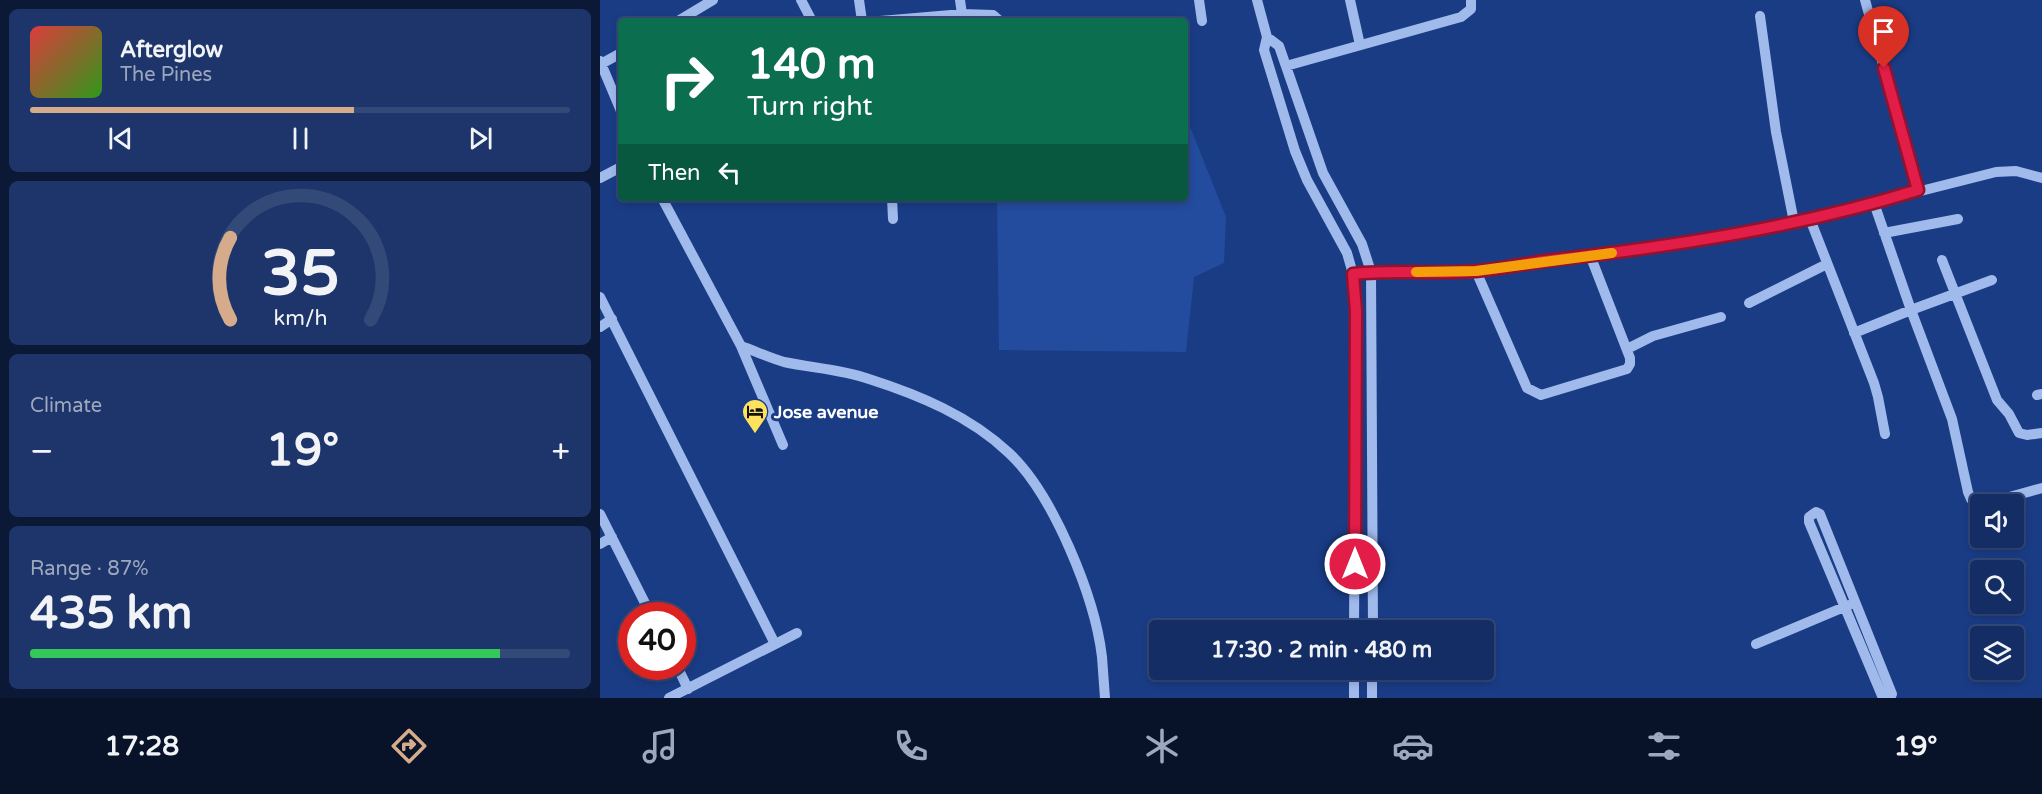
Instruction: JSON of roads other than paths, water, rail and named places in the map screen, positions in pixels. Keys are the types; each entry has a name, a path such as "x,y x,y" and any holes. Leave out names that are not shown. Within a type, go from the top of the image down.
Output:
{"street":[{"path":"683,18 713,0"},
{"path":"801,0 810,18"},
{"path":"859,0 862,18"},
{"path":"960,0 963,18 993,15 996,18"},
{"path":"1199,0 1202,21"},
{"path":"1257,0 1267,37 1264,50 1295,151 1307,180 1347,253 1353,274 1356,359 1354,620"},
{"path":"1350,0 1360,45"},
{"path":"1286,66 1461,17 1471,9 1471,0"},
{"path":"1865,0 1918,190"},
{"path":"1760,16 1776,132 1794,222"},
{"path":"1267,37 1279,46 1323,173 1362,244 1371,272 1373,295 1373,620"},
{"path":"618,54 601,62 618,104"},
{"path":"600,178 618,169"},
{"path":"1353,274 1476,271 1718,238 1810,219 1996,172 2016,171 2042,178"},
{"path":"664,201 741,346 783,445"},
{"path":"892,201 893,219"},
{"path":"1874,203 1952,419 1970,497"},
{"path":"1810,219 1878,398 1885,434"},
{"path":"1884,233 1958,219"},
{"path":"1476,271 1527,388 1541,395 1627,369 1630,364 1627,349 1590,255"},
{"path":"1942,260 1997,400 2009,414 2019,433 2027,435 2042,433"},
{"path":"1749,303 1827,264"},
{"path":"1854,333 1911,309 1992,280"},
{"path":"600,297 775,644"},
{"path":"1627,349 1653,336 1721,317"},
{"path":"600,327 612,319"},
{"path":"741,346 783,362 866,378 908,393 949,410 1010,453 1053,511 1082,580 1102,656 1105,698"},
{"path":"2022,494 2042,489"},
{"path":"600,514 644,602"},
{"path":"1883,698 1809,522 1812,514 1820,514 1892,694 1890,698"},
{"path":"600,544 612,537"},
{"path":"1755,644 1856,602"},
{"path":"669,698 797,633"},
{"path":"683,680 688,689"},
{"path":"1354,680 1354,698"},
{"path":"1372,680 1372,698"}],"place":[{"name":"Jose avenue","path":"755,435"}]}
